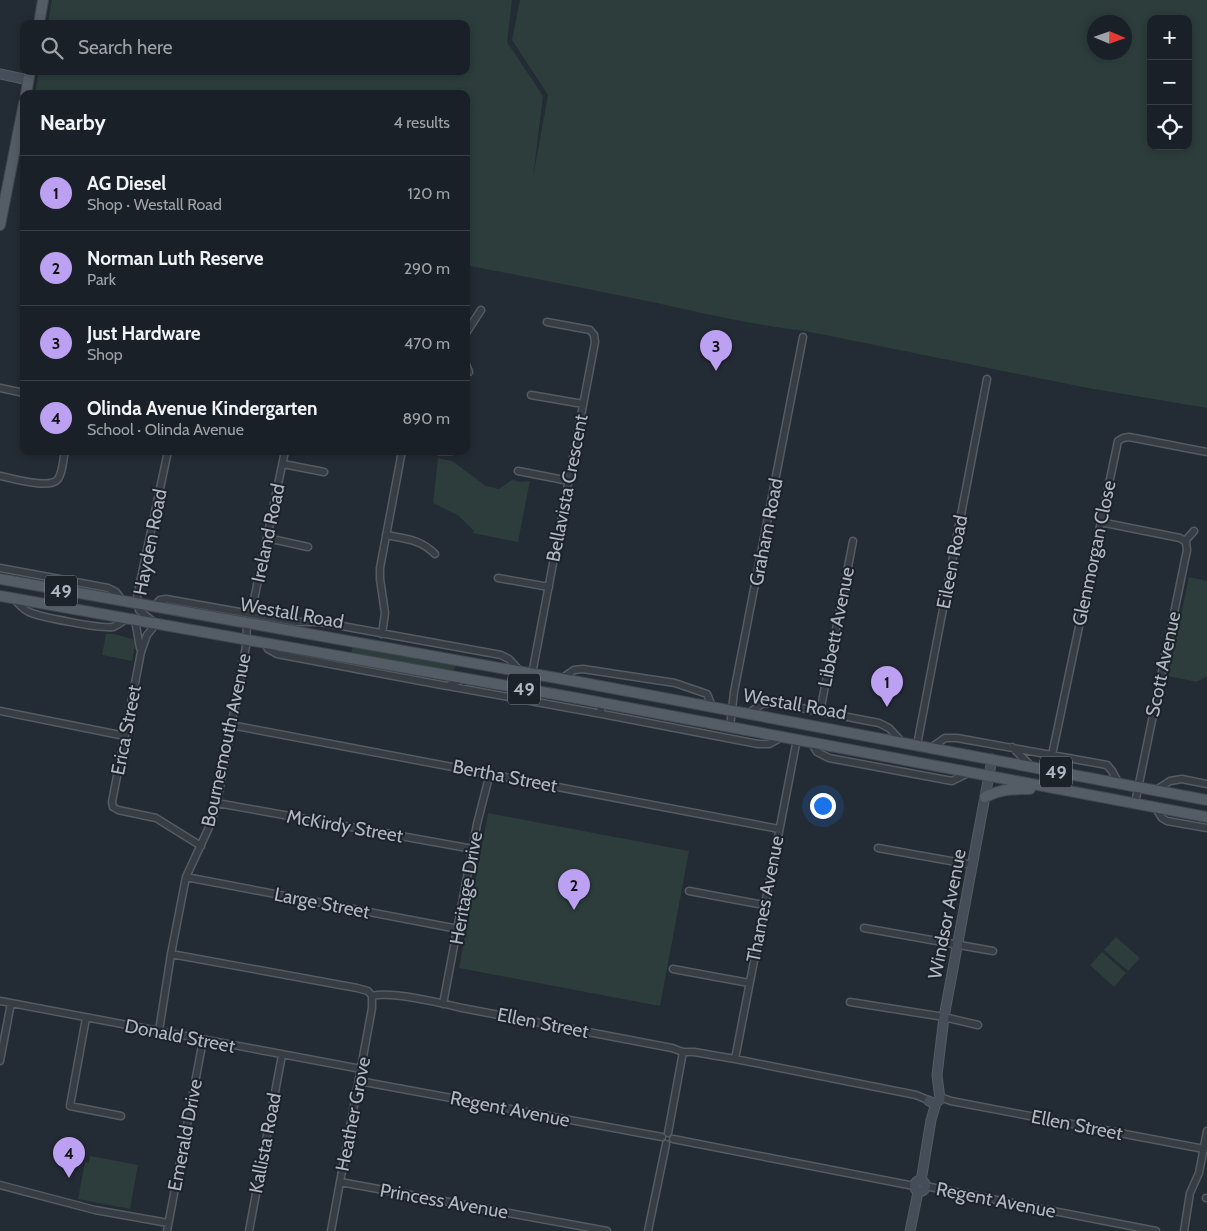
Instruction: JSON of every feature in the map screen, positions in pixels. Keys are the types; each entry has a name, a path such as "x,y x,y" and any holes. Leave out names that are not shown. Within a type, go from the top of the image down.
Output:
{"main road":[{"path":"40,20 43,0"},
{"path":"27,90 29,76"},
{"path":"0,225 20,123"},
{"name":"Westall Road","path":"0,580 153,607 249,618 425,654 561,679 732,710 753,710 917,745 1207,800"},
{"name":"Westall Road","path":"0,596 730,726 1207,817"},
{"path":"576,698 579,682"},
{"path":"985,797 1008,788 1049,788"}],"street":[{"path":"0,74 29,76"},
{"path":"470,327 481,310"},
{"name":"Bellavista Crescent","path":"529,690 595,342 594,335 587,329 547,322"},
{"name":"Graham Road","path":"730,726 734,692 803,337"},
{"name":"Eileen Road","path":"917,745 987,379"},
{"path":"0,388 20,392"},
{"path":"531,394 583,404"},
{"name":"Glenmorgan Close","path":"1052,755 1118,441 1129,437 1207,452"},
{"path":"0,476 44,484 52,483 59,477 64,455"},
{"name":"Hayden Road","path":"156,624 141,613 137,604 137,597 167,455"},
{"name":"Ireland Road","path":"249,618 284,455"},
{"path":"382,634 385,613 380,574 401,455"},
{"path":"283,464 324,472"},
{"path":"518,471 569,481"},
{"path":"1100,522 1180,538 1185,541 1194,530"},
{"path":"386,535 420,542 428,546 435,554"},
{"path":"267,538 308,547"},
{"name":"Scott Avenue","path":"1135,803 1187,550 1185,541"},
{"name":"Libbett Avenue","path":"820,712 853,542"},
{"name":"Westall Road","path":"0,568 108,588 116,592 123,602"},
{"path":"498,578 548,587"},
{"name":"Westall Road","path":"249,618 320,622 501,655 509,659 520,671"},
{"name":"Bournemouth Avenue","path":"159,1031 186,877 211,823 216,803 247,639 249,618"},
{"name":"Erica Street","path":"131,619 139,634 141,652"},
{"name":"Erica Street","path":"156,624 147,635 141,652 112,802 113,807 156,818 201,846"},
{"path":"410,639 425,654"},
{"name":"Westall Road","path":"264,642 268,649 277,654 758,744 770,744 783,737"},
{"path":"561,679 574,670 583,669 675,683 707,694 712,706"},
{"path":"446,686 465,678"},
{"path":"600,703 602,714"},
{"name":"Westall Road","path":"753,710 762,704 775,703 883,725 889,728 902,742"},
{"path":"0,711 125,736"},
{"name":"Bertha Street","path":"231,725 779,829"},
{"name":"Westall Road","path":"932,747 945,738 957,738 1107,765 1112,770 1119,784"},
{"name":"Thames Avenue","path":"734,1058 797,739"},
{"path":"811,742 817,752 829,758 952,781 969,772"},
{"path":"1012,748 1031,767"},
{"name":"Windsor Avenue","path":"910,1231 931,1120 944,1017 992,759"},
{"name":"Heritage Drive","path":"444,1004 477,824 490,773"},
{"path":"1156,790 1170,780 1182,779 1207,784"},
{"name":"McKirdy Street","path":"216,803 473,849"},
{"path":"1155,807 1162,818 1167,821 1207,828"},
{"path":"878,848 973,865"},
{"name":"Large Street","path":"186,877 458,929"},
{"path":"689,891 764,905"},
{"path":"864,928 994,951"},
{"name":"Ellen Street","path":"171,954 357,988 368,991 372,996 380,994 444,1004 672,1048 683,1052 734,1058 951,1102 1204,1149"},
{"path":"673,970 749,983"},
{"name":"Heather Grove","path":"330,1231 361,1070 372,1008 372,996"},
{"name":"Donald Street","path":"0,1002 361,1070"},
{"path":"850,1002 944,1017 978,1025"},
{"path":"0,1061 11,1004"},
{"path":"86,1018 70,1106 121,1116"},
{"name":"Emerald Drive","path":"167,1231 202,1040"},
{"path":"648,1231 666,1144 670,1143 683,1052"},
{"name":"Kallista Road","path":"248,1231 282,1055"},
{"name":"Regent Avenue","path":"359,1081 662,1137"},
{"path":"1184,1231 1190,1193 1199,1172 1207,1131"},
{"path":"666,1144 663,1142 662,1137 664,1134 671,1136"},
{"name":"Regent Avenue","path":"671,1136 1153,1231"},
{"name":"Princess Avenue","path":"340,1182 607,1231"},
{"path":"0,1185 95,1210 168,1223"}],"shaded area":[{"path":"52,0 512,0 507,42 543,96 533,177 548,95 512,40 520,0 1207,0 1207,408 1088,388 805,331 725,318 470,266 470,90 36,90 38,75 470,75 470,20 49,20"},
{"path":"438,458 452,461 486,486 499,489 512,480 520,482 530,481 518,542 473,533 474,531 459,516 433,503"},
{"path":"1189,577 1207,581 1207,676 1197,682 1168,676"},
{"path":"106,634 114,634 136,640 132,661 102,655"},
{"path":"353,646 457,664 453,671 351,653"},
{"path":"488,813 689,851 660,1006 459,968"},
{"path":"1116,937 1140,958 1128,971 1104,950"},
{"path":"1102,952 1126,973 1114,987 1090,965"},
{"path":"90,1156 138,1165 130,1209 78,1199 85,1162 89,1163"}],"place":[{"name":"Just Hardware","path":"716,371"},
{"name":"AG Diesel","path":"887,707"},
{"name":"Norman Luth Reserve","path":"574,910"},
{"name":"Olinda Avenue Kindergarten","path":"69,1178"}]}
